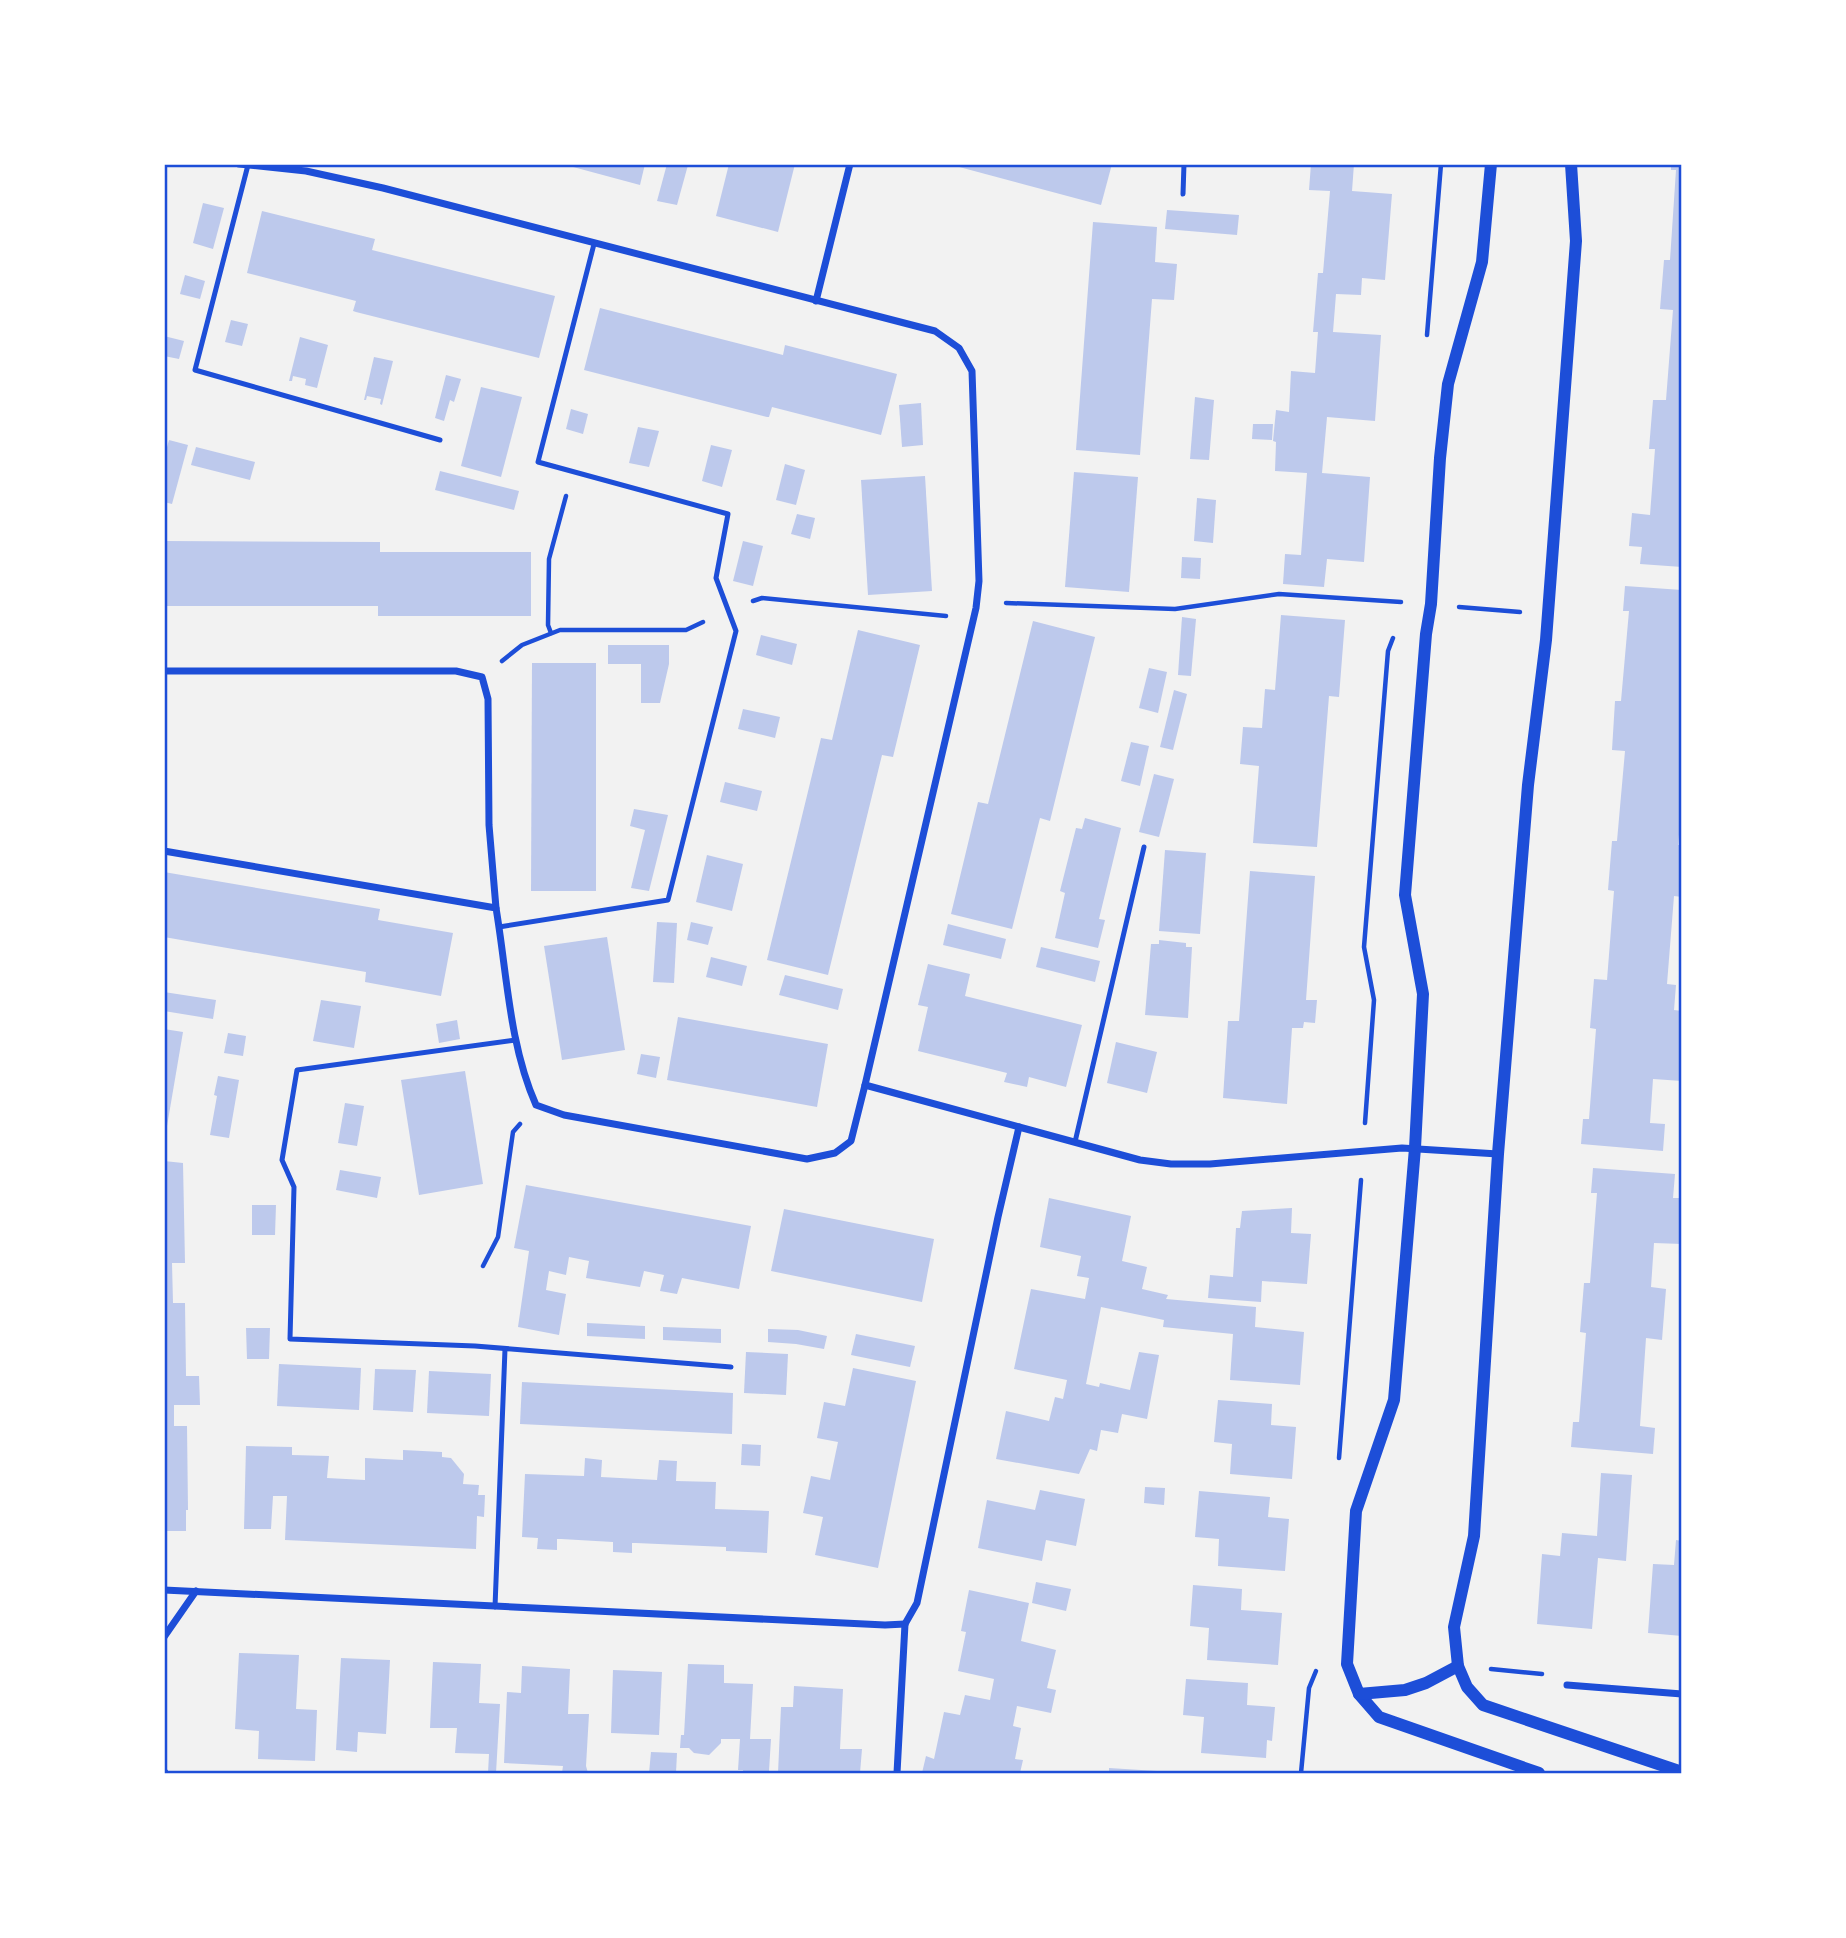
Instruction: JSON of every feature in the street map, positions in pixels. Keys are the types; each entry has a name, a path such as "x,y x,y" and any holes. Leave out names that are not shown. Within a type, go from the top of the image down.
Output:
{"street":[{"path":"164,671 456,671 482,677 488,699 489,825 496,908 516,1040 526,1083 536,1105 564,1115 807,1159 835,1153 851,1141 976,608 979,581 972,371 959,348 935,331 346,179 306,171 239,164"},
{"path":"816,301 850,164"},
{"path":"1492,164 1482,262 1448,384 1440,458 1431,604 1426,634 1405,895 1423,994 1415,1148 1394,1401 1356,1511 1347,1664 1359,1694 1378,1717 1539,1773"},
{"path":"1571,164 1576,241 1546,640 1528,785 1499,1154 1474,1536 1454,1627 1458,1666 1466,1687 1483,1705 1682,1772"},
{"path":"164,851 496,908"},
{"path":"866,1085 1140,1160 1171,1164 1210,1164 1415,1148 1499,1154"},
{"path":"897,1773 905,1623 917,1603 1019,1127"},
{"path":"164,1590 885,1625 905,1623"},
{"path":"164,1637 196,1591"},
{"path":"1359,1694 1405,1690 1426,1683 1458,1666"},
{"path":"1567,1685 1682,1694"}],"lane":[{"path":"1183,194 1185,164"},
{"path":"247,165 195,370 440,440"},
{"path":"499,927 668,900 736,631 716,578 728,514 538,462 594,244"},
{"path":"1075,1142 1144,847"},
{"path":"516,1040 297,1070 282,1160 294,1187 290,1339 475,1346 731,1367"},
{"path":"495,1607 505,1349"}],"path":[{"path":"1427,344 1441,164"},
{"path":"551,633 548,625 549,559 572,471"},
{"path":"482,677 522,645 560,630 686,630 762,598 943,616 1011,602 1175,609 1279,594 1406,602 1402,614"},
{"path":"1431,604 1547,615"},
{"path":"1339,1458 1374,1000 1364,947 1388,651 1397,626"},
{"path":"482,1266 498,1237 513,1132 536,1105"},
{"path":"1301,1773 1309,1688 1319,1665"},
{"path":"1458,1666 1557,1676 1567,1685"},
{"path":"164,1769 167,1773"}],"building":[{"path":"562,164 645,164 640,185"},
{"path":"667,164 688,165 677,205 657,201"},
{"path":"729,164 795,164 778,232 716,216"},
{"path":"948,164 1112,164 1101,205"},
{"path":"1311,164 1354,164 1352,191 1392,194 1385,280 1362,278 1361,295 1336,294 1333,332 1381,335 1375,421 1327,417 1322,473 1370,477 1364,562 1327,559 1324,587 1283,584 1285,554 1301,555 1307,473 1275,471 1276,442 1273,441 1276,410 1289,412 1291,371 1315,373 1318,332 1313,332 1318,273 1323,273 1330,191 1309,190"},
{"path":"1671,164 1682,164 1682,567 1640,564 1642,547 1629,546 1632,513 1650,515 1655,449 1649,449 1653,400 1666,400 1673,310 1660,309 1664,260 1670,260 1676,170 1671,170"},
{"path":"203,203 224,208 213,249 193,243"},
{"path":"1167,210 1239,215 1237,235 1165,229"},
{"path":"262,211 375,239 372,250 555,296 539,358 356,312 353,311 356,301 247,273"},
{"path":"1093,222 1157,227 1155,262 1177,264 1174,300 1152,299 1140,455 1076,450"},
{"path":"185,275 205,281 200,299 180,294"},
{"path":"600,308 783,355 785,345 897,374 881,435 772,407 767,417 584,370"},
{"path":"231,320 248,324 242,346 225,342"},
{"path":"164,336 184,341 179,359 164,356"},
{"path":"300,337 328,345 317,388 305,385 306,379 293,376 292,381 289,381"},
{"path":"374,357 393,361 382,405 381,399 367,396 364,400"},
{"path":"446,375 461,379 454,402 450,400 444,421 435,418"},
{"path":"481,387 522,397 501,477 461,466"},
{"path":"1195,397 1214,400 1209,460 1190,459"},
{"path":"921,403 923,445 902,447 899,405"},
{"path":"571,409 588,414 583,434 566,429"},
{"path":"1253,424 1273,424 1272,440 1252,439"},
{"path":"638,427 659,431 649,467 629,463"},
{"path":"169,440 188,445 172,504 164,502 164,458"},
{"path":"711,445 732,450 722,487 702,481"},
{"path":"196,447 255,462 250,480 191,465"},
{"path":"785,464 805,470 796,505 776,500"},
{"path":"440,471 519,491 514,510 435,490"},
{"path":"1074,472 1138,477 1129,592 1065,587"},
{"path":"925,476 932,591 868,595 861,480"},
{"path":"1197,498 1216,500 1213,543 1194,541"},
{"path":"797,514 815,518 810,539 791,534"},
{"path":"164,541 380,542 380,552 531,552 531,616 378,616 378,606 164,606"},
{"path":"743,541 763,546 753,586 733,581"},
{"path":"1182,557 1201,558 1200,579 1181,578"},
{"path":"1625,586 1682,590 1682,803 1678,845 1682,845 1682,897 1674,896 1667,984 1676,985 1674,1010 1682,1011 1682,1081 1653,1079 1650,1123 1665,1124 1663,1151 1581,1144 1583,1119 1589,1119 1596,1029 1590,1028 1594,979 1607,980 1614,891 1608,890 1612,841 1617,841 1625,751 1612,750 1615,701 1621,701 1629,611 1623,611"},
{"path":"1281,615 1345,620 1339,697 1329,696 1317,847 1253,843 1259,766 1240,764 1243,727 1262,728 1265,689 1275,690"},
{"path":"1182,617 1196,619 1191,676 1178,675"},
{"path":"1033,621 1095,637 1050,821 1040,818 1012,929 951,914 978,802 988,804"},
{"path":"858,630 920,645 893,757 882,755 828,975 767,960 821,738 832,740"},
{"path":"761,635 797,644 792,665 756,655"},
{"path":"608,645 669,645 669,664 660,703 641,703 641,664 608,664"},
{"path":"532,663 596,663 596,891 531,891"},
{"path":"1149,668 1167,672 1158,713 1139,708"},
{"path":"1174,690 1187,694 1173,750 1160,747"},
{"path":"743,709 780,717 775,738 738,729"},
{"path":"1131,742 1149,746 1140,786 1121,781"},
{"path":"1154,774 1174,779 1159,837 1139,832"},
{"path":"725,782 762,791 757,811 720,802"},
{"path":"634,809 668,815 649,891 631,888 645,830 630,826"},
{"path":"1085,818 1121,828 1099,919 1105,920 1098,948 1055,938 1065,893 1060,891 1076,828 1082,829"},
{"path":"1165,850 1206,853 1200,934 1159,931"},
{"path":"707,855 743,864 732,911 696,902"},
{"path":"1250,871 1315,876 1306,1000 1317,1000 1315,1023 1304,1022 1303,1028 1292,1028 1287,1104 1223,1098 1228,1021 1239,1021"},
{"path":"164,872 380,909 378,920 453,933 441,996 365,982 366,972 164,937"},
{"path":"657,922 677,923 674,983 653,982"},
{"path":"691,922 713,927 708,945 687,940"},
{"path":"948,924 1006,939 1001,959 943,945"},
{"path":"607,937 625,1050 562,1060 544,946"},
{"path":"1159,940 1186,943 1186,947 1192,947 1188,1018 1145,1015 1151,944 1159,944"},
{"path":"1041,947 1100,961 1095,982 1036,967"},
{"path":"711,957 747,966 742,986 706,977"},
{"path":"928,964 970,974 965,996 1082,1025 1066,1087 1029,1077 1027,1087 1004,1082 1007,1073 918,1051 928,1007 918,1005"},
{"path":"785,975 843,989 838,1010 779,995"},
{"path":"164,992 216,1000 213,1019 164,1011"},
{"path":"321,1000 361,1006 354,1048 313,1041"},
{"path":"678,1017 828,1044 817,1107 667,1080"},
{"path":"457,1020 460,1039 439,1043 436,1024"},
{"path":"164,1029 183,1032 166,1132 164,1132"},
{"path":"228,1033 246,1036 243,1056 224,1053"},
{"path":"1116,1042 1157,1052 1147,1093 1107,1083"},
{"path":"641,1054 660,1057 656,1078 637,1074"},
{"path":"465,1071 483,1184 419,1195 401,1080"},
{"path":"218,1076 239,1080 229,1138 210,1135"},
{"path":"345,1103 364,1106 357,1146 338,1143"},
{"path":"164,1161 183,1163 185,1263 172,1263 173,1303 185,1303 186,1376 199,1376 200,1405 174,1405 174,1426 187,1426 186,1531 164,1531"},
{"path":"1593,1168 1675,1174 1673,1198 1682,1198 1682,1244 1654,1243 1651,1287 1666,1289 1662,1340 1646,1338 1640,1426 1655,1428 1653,1454 1571,1447 1573,1422 1579,1422 1586,1333 1580,1332 1584,1283 1590,1283 1597,1193 1591,1193"},
{"path":"340,1170 381,1177 377,1198 336,1190"},
{"path":"526,1185 751,1226 739,1289 682,1278 677,1294 660,1291 664,1275 644,1271 640,1287 586,1278 589,1261 569,1257 566,1275 549,1271 546,1290 566,1294 559,1335 518,1327 529,1251 514,1248"},
{"path":"1049,1198 1131,1216 1122,1261 1147,1267 1142,1289 1168,1295 1166,1299 1256,1307 1255,1327 1304,1332 1300,1385 1230,1380 1233,1334 1163,1327 1164,1320 1101,1307 1086,1384 1099,1387 1100,1383 1130,1390 1139,1352 1159,1355 1147,1419 1122,1414 1118,1433 1101,1430 1097,1451 1090,1449 1079,1474 996,1459 1006,1411 1049,1421 1055,1397 1063,1399 1067,1380 1014,1369 1031,1289 1085,1299 1089,1278 1077,1276 1081,1256 1040,1247"},
{"path":"252,1205 276,1205 275,1235 252,1235"},
{"path":"1292,1208 1291,1233 1311,1234 1307,1284 1262,1281 1261,1302 1208,1298 1210,1275 1233,1277 1236,1228 1240,1228 1242,1211"},
{"path":"784,1209 934,1239 922,1302 771,1271"},
{"path":"587,1323 645,1326 645,1339 587,1336"},
{"path":"663,1327 721,1329 721,1343 663,1340"},
{"path":"246,1328 270,1328 269,1359 247,1359"},
{"path":"768,1329 798,1330 827,1336 824,1349 768,1342"},
{"path":"856,1334 915,1346 910,1367 851,1355"},
{"path":"746,1352 788,1354 786,1395 744,1393"},
{"path":"279,1364 361,1368 359,1410 277,1406"},
{"path":"853,1368 916,1381 878,1568 815,1555 823,1517 803,1513 811,1476 830,1480 838,1442 817,1438 824,1402 845,1406"},
{"path":"375,1369 416,1370 413,1412 373,1410"},
{"path":"429,1371 491,1374 489,1416 427,1413"},
{"path":"522,1382 733,1393 732,1434 520,1424"},
{"path":"1218,1400 1272,1404 1271,1425 1296,1427 1292,1479 1230,1474 1232,1444 1214,1442"},
{"path":"742,1444 761,1445 760,1466 741,1465"},
{"path":"246,1446 292,1447 292,1455 329,1456 327,1478 365,1480 365,1458 403,1460 403,1450 442,1452 442,1457 451,1458 464,1474 463,1484 479,1485 478,1495 485,1495 484,1517 477,1516 476,1549 285,1540 287,1496 273,1496 271,1529 244,1529"},
{"path":"585,1458 602,1460 601,1477 657,1480 659,1460 677,1461 676,1481 716,1482 715,1509 769,1511 767,1553 726,1551 726,1547 636,1543 632,1543 632,1553 613,1552 613,1542 561,1539 557,1539 557,1550 537,1549 538,1538 522,1537 525,1474 584,1476"},
{"path":"1601,1473 1632,1475 1626,1561 1598,1558 1592,1629 1537,1624 1542,1554 1560,1556 1562,1533 1597,1536"},
{"path":"1145,1487 1165,1488 1164,1505 1144,1503"},
{"path":"1040,1490 1085,1499 1076,1546 1046,1540 1042,1561 978,1548 987,1500 1035,1510"},
{"path":"1199,1491 1270,1497 1268,1517 1289,1519 1285,1571 1218,1566 1219,1539 1195,1537"},
{"path":"1676,1540 1682,1541 1682,1636 1648,1633 1653,1564 1674,1565"},
{"path":"1036,1582 1071,1589 1066,1611 1032,1603"},
{"path":"1193,1585 1242,1589 1241,1610 1282,1613 1278,1665 1207,1660 1209,1628 1190,1626"},
{"path":"969,1590 1029,1603 1021,1641 1056,1650 1047,1688 1056,1690 1051,1713 1017,1706 1013,1726 1021,1728 1015,1759 1023,1760 1020,1773 922,1773 926,1756 934,1759 944,1712 960,1715 965,1695 990,1700 994,1679 958,1671 966,1632 961,1631"},
{"path":"239,1653 299,1655 296,1709 317,1710 315,1761 258,1759 259,1731 235,1729"},
{"path":"341,1658 390,1660 386,1734 358,1732 357,1752 336,1750"},
{"path":"433,1662 481,1664 479,1703 500,1704 496,1773 488,1773 489,1754 455,1753 457,1728 430,1728"},
{"path":"688,1664 724,1665 724,1683 753,1684 750,1739 771,1739 769,1771 743,1773 743,1770 738,1770 740,1739 721,1739 721,1743 709,1755 694,1753 689,1748 680,1748 681,1735 684,1735"},
{"path":"522,1666 570,1669 568,1714 589,1714 586,1766 588,1773 562,1773 563,1766 504,1763 507,1692 521,1693"},
{"path":"613,1670 662,1672 659,1735 611,1733"},
{"path":"1186,1679 1248,1683 1247,1705 1275,1707 1272,1741 1267,1740 1266,1758 1201,1753 1204,1717 1183,1715"},
{"path":"794,1686 843,1689 840,1749 862,1749 860,1773 778,1773 781,1707 793,1707"},
{"path":"651,1752 677,1753 676,1773 649,1773"},
{"path":"1109,1768 1157,1771 1157,1773 1109,1773"}]}
